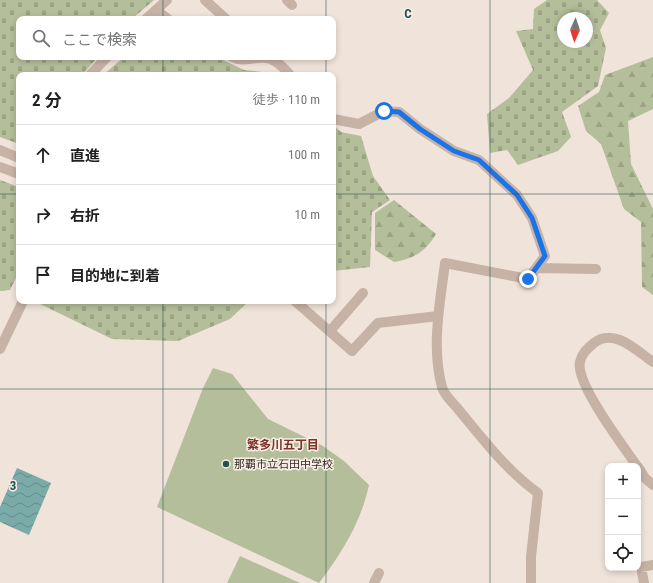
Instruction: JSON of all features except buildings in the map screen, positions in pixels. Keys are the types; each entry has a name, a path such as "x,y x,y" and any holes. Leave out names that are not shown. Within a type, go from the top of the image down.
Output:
{"street":[{"path":"149,16 167,0"},
{"path":"205,0 223,16"},
{"path":"156,10 164,16"},
{"path":"93,72 104,60"},
{"path":"271,60 287,72"},
{"path":"336,120 359,124 384,111 399,112 420,129 454,151 479,160 517,195 532,218 545,256 528,279 445,263 438,316 436,352 442,389 492,450 520,479 538,492 531,557 531,583"},
{"path":"0,150 16,157"},
{"path":"0,167 16,173"},
{"path":"536,268 596,269"},
{"path":"330,331 364,293"},
{"path":"0,349 22,304"},
{"path":"298,304 352,351 378,323 438,316"},
{"path":"635,463 592,400 583,380 579,364 584,351 599,339 619,338 653,362"},
{"path":"641,472 645,478 653,484"},
{"path":"644,583 641,567 653,565"},
{"path":"374,583 379,573"}],"green space":[{"path":"0,0 154,0 135,16 16,16 16,60 95,60 85,72 16,72 16,143 0,137"},
{"path":"547,0 597,0 609,13 600,30 606,48 598,86 562,112 571,137 558,151 518,165 507,150 490,153 487,114 509,98 533,70 516,31 533,29 534,9"},
{"path":"653,57 653,109 628,121 631,164 653,209 653,295 642,287 641,222 624,209 601,144 586,131 578,106 599,92 605,75"},
{"path":"120,60 223,60 244,70 262,72 106,72"},
{"path":"336,128 341,132 361,136 373,176 390,200 372,212 370,267 336,271"},
{"path":"0,180 16,186 16,278 10,290 0,291"},
{"path":"394,200 436,234 424,250 408,259 394,262 375,250 375,213"},
{"path":"40,304 246,304 230,319 178,341 112,339"},
{"path":"213,368 232,374 268,419 323,446 344,461 369,485 361,512 350,537 319,583 157,507 203,388"},
{"path":"240,556 300,583 227,583"}],"water":[{"path":"17,468 51,483 29,535 0,522 0,507"}],"place":[{"name":"那覇市立石田中学校","path":"226,464"}],"district":[{"name":"繁多川五丁目","path":"283,445"}],"route":[{"path":"384,111 399,112 420,129 454,151 479,160 517,195 532,218 545,256 528,279"}]}
